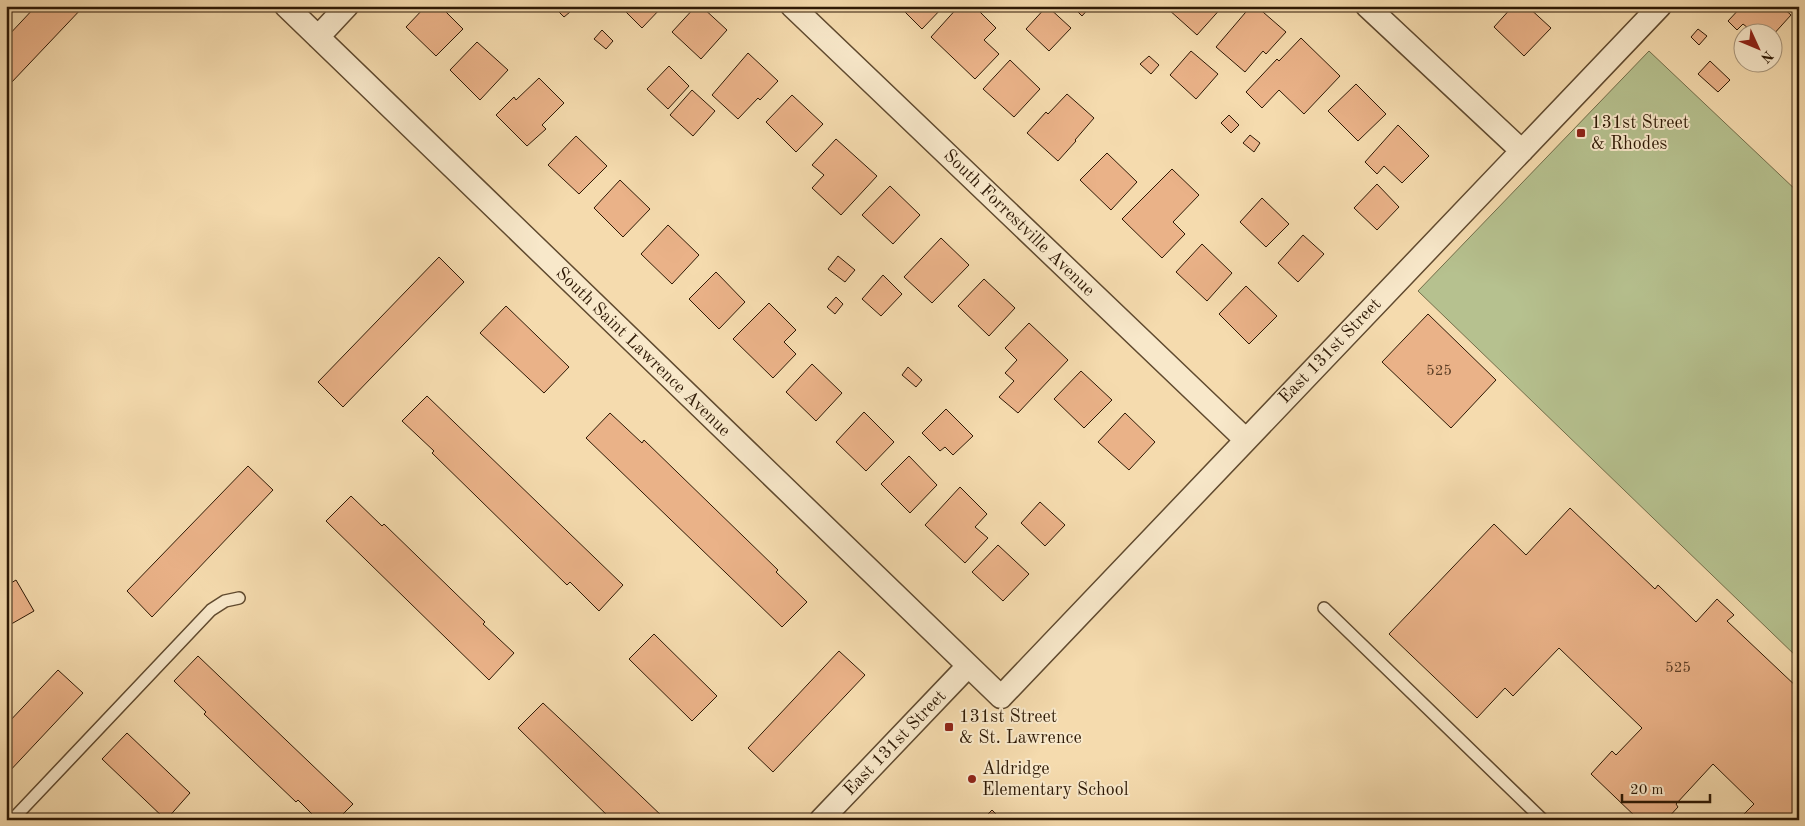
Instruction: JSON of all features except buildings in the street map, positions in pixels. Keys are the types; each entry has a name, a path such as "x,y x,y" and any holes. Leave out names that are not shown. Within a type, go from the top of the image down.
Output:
{"street":[{"name":"South Saint Lawrence Avenue","path":"286,6 1001,697"},
{"path":"318,37 346,6"},
{"name":"South Forrestville Avenue","path":"792,6 1246,440"},
{"path":"1367,6 1522,151"},
{"name":"East 131st Street","path":"1001,697 1660,6"},
{"name":"East 131st Street","path":"821,820 968,666"}],"lane":[{"path":"12,820 211,610 225,601 239,598"},
{"path":"1324,608 1543,820"}],"green space":[{"path":"1649,51 1799,193 1799,659 1418,291"}],"place":[{"name":"131st Street & Rhodes","path":"1581,133"},
{"name":"131st Street & St. Lawrence","path":"949,727"},
{"name":"Aldridge Elementary School","path":"972,779"}]}
